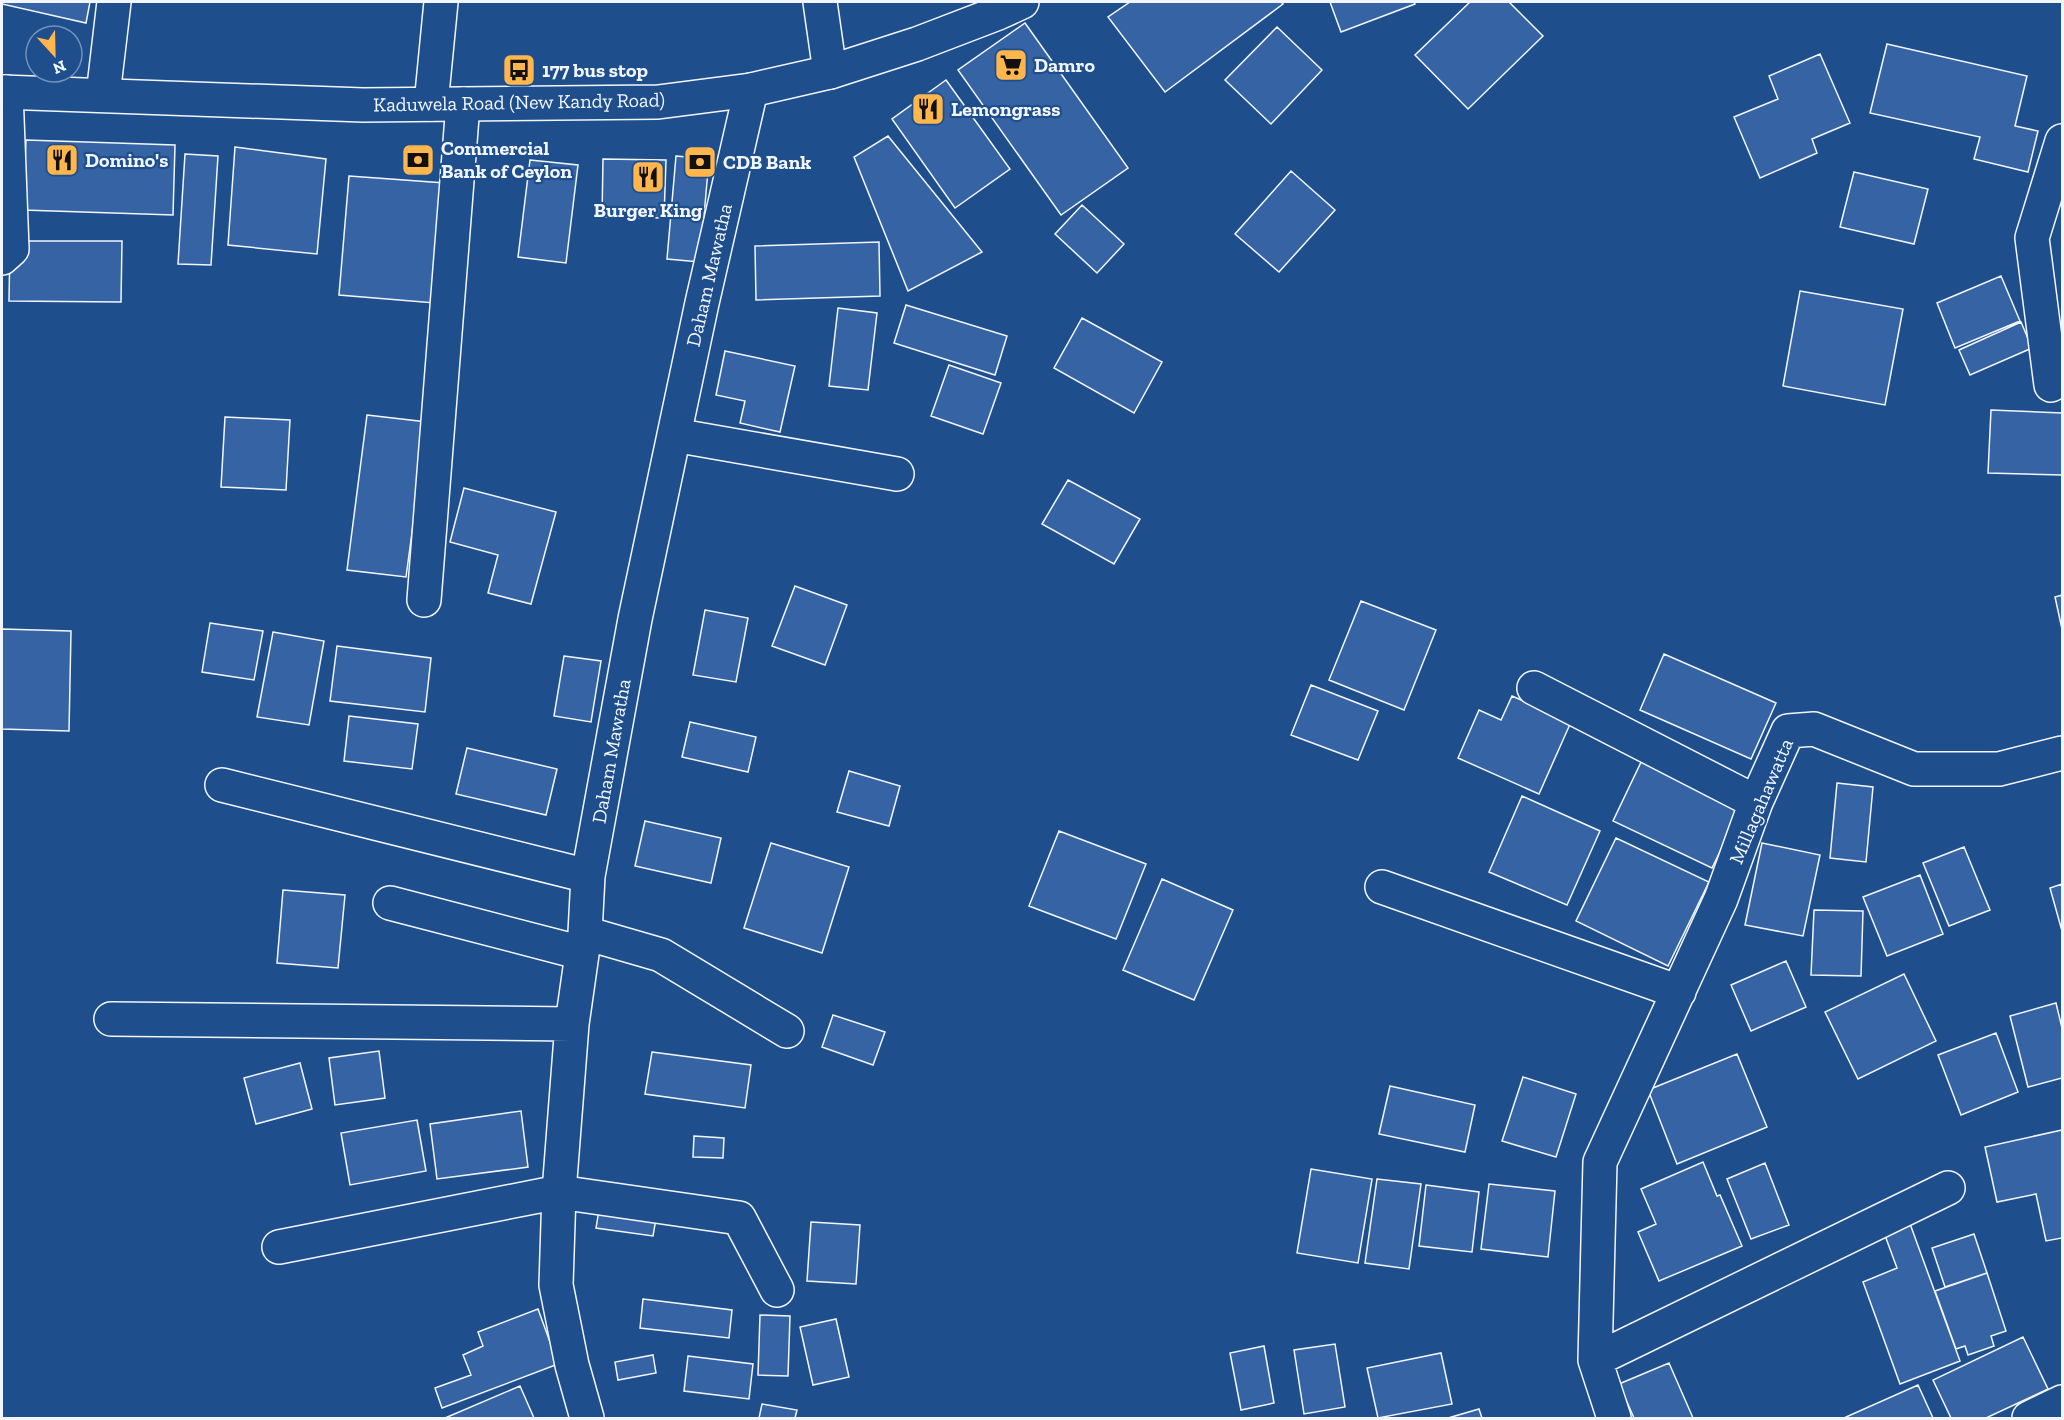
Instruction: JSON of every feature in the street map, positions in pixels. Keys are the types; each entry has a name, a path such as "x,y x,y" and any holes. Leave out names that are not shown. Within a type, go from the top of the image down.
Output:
{"street":[{"path":"102,95 114,2"},
{"path":"431,104 441,2"},
{"path":"820,2 830,72"},
{"name":"Kaduwela Road (New Kandy Road)","path":"4,92 363,105 658,102 751,90 830,72 917,44 1022,2"},
{"name":"Daham Mawatha","path":"587,1419 572,1365 556,1284 559,1192 572,1024 584,943 588,876 634,619 751,90"},
{"path":"2,258 12,249 4,92"},
{"path":"424,600 464,104"},
{"path":"2051,385 2032,238 2062,141"},
{"path":"674,435 897,474"},
{"path":"1534,688 1756,802"},
{"name":"Millagahawatta","path":"1614,1419 1595,1360 1600,1162 1721,899 1756,802 1788,731 1814,729 1914,769 1999,769 2062,753"},
{"path":"222,785 588,876"},
{"path":"1382,887 1679,992"},
{"path":"390,903 584,943 662,955 787,1032"},
{"path":"111,1019 572,1024"},
{"path":"1595,1360 1948,1188"},
{"path":"279,1247 559,1192 739,1218 777,1290"},
{"path":"2029,1419 2062,1402"}],"building":[{"path":"2,2 90,2 86,23 2,4"},
{"path":"1130,2 1281,2 1283,4 1165,92 1108,17"},
{"path":"1330,2 1414,2 1415,4 1341,32"},
{"path":"1470,2 1509,2 1543,36 1468,109 1415,55"},
{"path":"1025,23 1128,168 1061,215 958,70"},
{"path":"1277,27 1322,70 1271,124 1225,80"},
{"path":"1887,44 2027,76 2015,126 2038,131 2028,172 1974,159 1980,137 1870,113"},
{"path":"1820,54 1850,123 1812,139 1817,153 1760,178 1734,117 1778,99 1769,76"},
{"path":"946,80 1010,169 955,208 892,119"},
{"path":"888,136 982,252 908,291 854,157"},
{"path":"26,140 175,145 173,215 23,210"},
{"path":"235,147 326,159 317,254 228,245"},
{"path":"185,154 218,156 211,265 178,264"},
{"path":"676,156 709,159 700,262 667,259"},
{"path":"603,159 666,160 664,218 602,217"},
{"path":"530,160 578,165 566,263 518,257"},
{"path":"1291,171 1335,210 1279,272 1235,234"},
{"path":"1854,172 1928,189 1914,244 1840,227"},
{"path":"349,176 445,183 435,303 339,295"},
{"path":"1082,205 1124,244 1097,273 1055,234"},
{"path":"10,241 122,241 121,302 9,301"},
{"path":"879,242 880,296 756,300 755,246"},
{"path":"2001,276 2020,321 1955,348 1937,303"},
{"path":"1800,291 1903,309 1885,405 1783,386"},
{"path":"906,305 1007,336 995,375 894,343"},
{"path":"838,308 877,313 868,390 829,386"},
{"path":"1082,318 1162,362 1134,413 1054,368"},
{"path":"2021,322 2032,348 1970,375 1959,350"},
{"path":"725,351 795,366 780,432 740,423 745,401 716,395"},
{"path":"949,365 1001,383 983,434 931,416"},
{"path":"1991,410 2062,413 2062,475 1988,473"},
{"path":"367,415 427,422 406,577 347,570"},
{"path":"225,417 290,420 286,490 221,487"},
{"path":"1068,480 1140,519 1114,564 1042,524"},
{"path":"464,488 556,512 531,604 488,593 498,555 450,542"},
{"path":"795,586 847,605 825,665 772,646"},
{"path":"2062,595 2062,629 2055,597"},
{"path":"1361,601 1436,630 1404,710 1329,680"},
{"path":"705,610 748,618 736,682 693,675"},
{"path":"210,623 263,631 254,680 202,672"},
{"path":"2,629 71,631 69,731 2,729"},
{"path":"273,632 324,641 309,725 257,717"},
{"path":"337,646 431,658 425,712 330,701"},
{"path":"1664,654 1776,703 1751,759 1640,710"},
{"path":"564,656 601,661 591,722 554,716"},
{"path":"1311,685 1378,711 1358,760 1291,735"},
{"path":"1512,696 1571,722 1539,794 1458,758 1479,710 1501,720"},
{"path":"349,716 418,724 412,769 344,761"},
{"path":"690,722 756,737 748,772 682,757"},
{"path":"467,748 557,769 546,815 456,794"},
{"path":"1643,758 1742,806 1712,868 1613,821"},
{"path":"849,771 900,786 889,826 837,812"},
{"path":"1837,783 1873,787 1866,862 1830,858"},
{"path":"1522,796 1600,831 1567,905 1489,872"},
{"path":"645,821 721,838 711,883 635,866"},
{"path":"1059,831 1146,864 1116,939 1029,906"},
{"path":"1616,838 1709,882 1668,966 1576,921"},
{"path":"771,843 849,867 822,953 744,928"},
{"path":"1762,843 1820,855 1803,936 1745,925"},
{"path":"1964,847 1990,910 1949,926 1923,863"},
{"path":"1920,875 1943,934 1887,956 1863,897"},
{"path":"1162,879 1233,910 1194,1000 1123,970"},
{"path":"2062,884 2062,931 2050,888"},
{"path":"283,890 345,895 338,968 277,963"},
{"path":"1814,910 1863,911 1861,976 1811,975"},
{"path":"1786,961 1806,1007 1751,1031 1731,985"},
{"path":"1904,974 1936,1041 1858,1079 1825,1012"},
{"path":"2056,1003 2062,1028 2062,1078 2028,1087 2010,1016"},
{"path":"833,1015 885,1032 873,1065 822,1047"},
{"path":"1996,1033 2018,1092 1961,1115 1938,1055"},
{"path":"379,1051 385,1098 335,1105 329,1058"},
{"path":"652,1052 751,1065 745,1108 645,1094"},
{"path":"1737,1054 1767,1127 1677,1164 1648,1090"},
{"path":"300,1063 312,1109 256,1124 244,1078"},
{"path":"1523,1077 1576,1094 1556,1157 1502,1141"},
{"path":"1390,1086 1475,1105 1465,1152 1379,1134"},
{"path":"521,1111 528,1167 437,1179 430,1124"},
{"path":"417,1120 426,1171 350,1185 341,1133"},
{"path":"2062,1130 2062,1238 2046,1241 2036,1194 1997,1202 1985,1147"},
{"path":"694,1136 724,1138 723,1158 693,1157"},
{"path":"1703,1162 1742,1246 1659,1281 1638,1232 1656,1224 1641,1189"},
{"path":"1765,1163 1789,1225 1751,1239 1727,1179"},
{"path":"1311,1169 1372,1179 1358,1263 1297,1253"},
{"path":"1377,1179 1421,1184 1409,1269 1365,1263"},
{"path":"1489,1184 1555,1191 1548,1257 1481,1249"},
{"path":"1426,1185 1479,1192 1472,1252 1419,1246"},
{"path":"601,1198 658,1207 653,1236 596,1228"},
{"path":"1909,1221 1960,1361 1900,1384 1863,1282 1897,1268 1883,1230"},
{"path":"811,1222 860,1225 856,1284 807,1281"},
{"path":"1974,1234 1987,1273 1945,1287 1932,1248"},
{"path":"1987,1273 2006,1331 1991,1336 1994,1346 1968,1355 1965,1346 1956,1349 1935,1291"},
{"path":"643,1299 732,1310 729,1338 640,1328"},
{"path":"538,1309 558,1364 442,1408 435,1388 471,1375 463,1355 483,1346 478,1332"},
{"path":"760,1315 790,1316 788,1376 758,1375"},
{"path":"836,1319 849,1377 813,1385 800,1327"},
{"path":"2023,1337 2048,1389 1986,1418 1951,1418 1933,1380"},
{"path":"1335,1344 1345,1407 1304,1414 1294,1350"},
{"path":"1264,1346 1274,1403 1241,1410 1230,1353"},
{"path":"1441,1353 1452,1404 1378,1418 1367,1368"},
{"path":"653,1355 656,1373 618,1380 615,1362"},
{"path":"688,1356 753,1364 749,1399 684,1391"},
{"path":"1669,1363 1693,1418 1634,1418 1619,1384"},
{"path":"1918,1385 1933,1418 1846,1417"},
{"path":"520,1386 534,1418 445,1418"},
{"path":"762,1404 797,1410 795,1418 759,1418"},
{"path":"1479,1409 1482,1418 1448,1418"}],"place":[{"name":"Damro","path":"1011,65"},
{"name":"177 bus stop","path":"519,70"},
{"name":"Lemongrass","path":"928,109"},
{"name":"Domino's","path":"62,160"},
{"name":"Commercial Bank of Ceylon","path":"418,160"},
{"name":"CDB Bank","path":"700,162"},
{"name":"Burger King","path":"648,177"}]}
